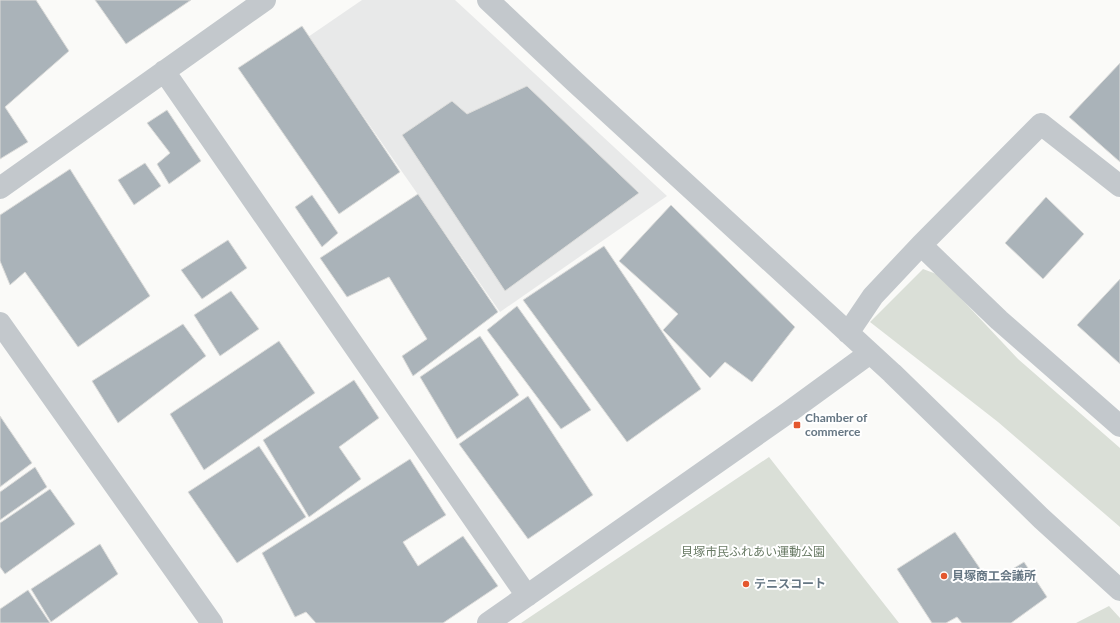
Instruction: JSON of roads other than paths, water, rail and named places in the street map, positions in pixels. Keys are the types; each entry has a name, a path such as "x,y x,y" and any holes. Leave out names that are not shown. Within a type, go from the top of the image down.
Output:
{"street":[{"path":"0,188 264,0"},
{"path":"488,0 870,353 1042,519 1120,590"},
{"path":"164,71 527,596"},
{"path":"848,333 873,296 921,245 1042,124 1120,186"},
{"path":"921,245 999,320 1120,426"},
{"path":"0,323 212,623"},
{"path":"488,623 782,417 870,353"}],"place":[{"name":"Chamber of commerce","path":"797,425"},
{"name":"貝塚商工会議所","path":"944,576"},
{"name":"テニスコート","path":"746,584"}],"park label":[{"name":"貝塚市民ふれあい運動公園","path":"753,552"}]}
